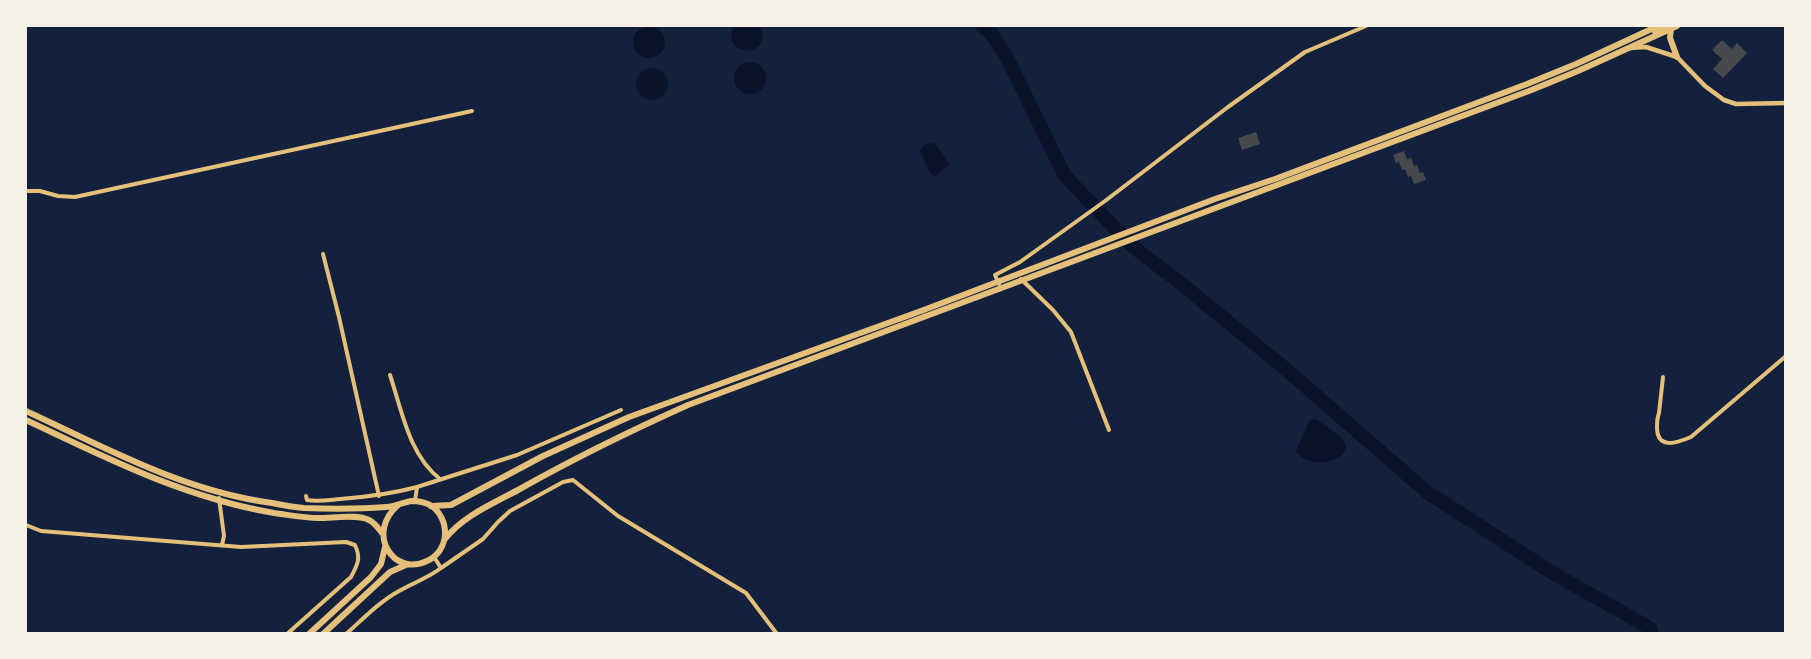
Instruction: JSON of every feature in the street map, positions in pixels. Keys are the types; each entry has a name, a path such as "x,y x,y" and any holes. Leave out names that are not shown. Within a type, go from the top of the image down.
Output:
{"main road":[{"path":"26,411 155,472 218,493 302,508 388,507 415,501 431,506 451,505 543,456 629,417 921,311 1527,84 1658,26"},
{"path":"323,633 390,572 408,564 422,563 434,557 439,552 445,538 458,524 570,461 688,405 1529,91 1652,38 1656,31 1671,26 1670,38 1677,57"},
{"path":"26,420 119,464 180,489 219,501 291,516 361,518 369,520 382,533"},
{"path":"308,633 370,577 381,564 385,546 382,533 384,522 389,513 398,505"},
{"path":"431,506 443,520 445,538"},
{"path":"385,546 395,558 408,564"}],"street":[{"path":"1001,288 995,275 1020,262 1105,201 1228,107 1305,52 1366,26"},
{"path":"1652,38 1657,50"},
{"path":"1628,48 1646,47 1677,57 1705,86 1724,100 1736,104 1785,104"},
{"path":"26,191 40,190 64,197 75,197 472,111"},
{"path":"322,254 339,317 379,496"},
{"path":"1019,273 1022,281 1053,310 1071,332 1109,430"},
{"path":"1663,377 1657,435 1661,441 1666,443 1678,442 1691,437 1785,356"},
{"path":"390,375 414,449 430,472 440,480"},
{"path":"306,496 307,500 314,501 379,496 417,487 517,455 621,410"},
{"path":"346,633 392,596 430,576 483,539 510,511 563,482 573,480 618,516 746,593 777,633"},
{"path":"415,501 417,487"},
{"path":"218,493 224,536 222,545"},
{"path":"26,525 41,531 241,547 346,542 355,545 359,555 358,565 351,577 286,633"},
{"path":"434,557 441,568"}],"water":[{"path":"649,26 661,30 665,42 661,54 649,58 637,54 633,42 637,30"},
{"path":"734,26 760,26 762,38 759,45 749,51 736,46 731,35"},
{"path":"750,62 762,66 766,78 762,90 750,94 738,90 734,78 738,66"},
{"path":"652,68 664,72 668,84 664,96 652,100 640,96 636,84 640,72"},
{"path":"935,143 950,165 935,176 931,174 920,152 923,145"},
{"path":"1312,419 1316,419 1342,438 1346,446 1344,453 1338,458 1330,461 1310,461 1296,451"}],"building":[{"path":"1722,40 1732,49 1737,43 1747,53 1723,78 1713,69 1722,59 1712,50"},
{"path":"1256,132 1260,144 1242,150 1238,138"},
{"path":"1404,151 1407,159 1411,158 1420,173 1423,172 1426,180 1414,184 1405,169 1402,170 1399,162 1396,163 1393,155"}],"waterway":[{"path":"982,26 991,33 1006,56 1065,176 1132,246 1288,371 1427,492 1551,572 1650,628 1651,634"}]}
